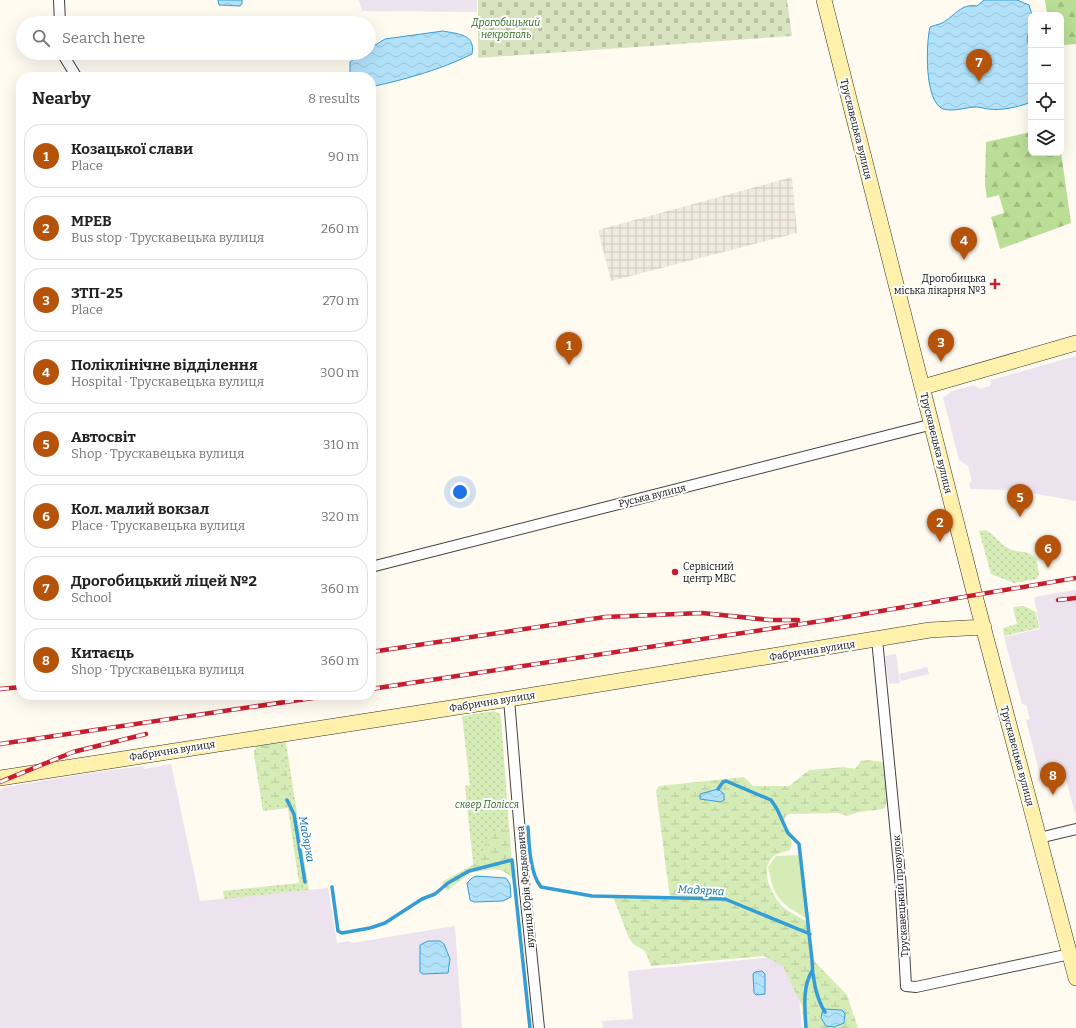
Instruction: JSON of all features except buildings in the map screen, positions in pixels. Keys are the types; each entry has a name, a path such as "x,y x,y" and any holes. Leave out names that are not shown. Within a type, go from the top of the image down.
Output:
{"street":[{"path":"59,0 60,16"},
{"name":"Трускавецька вулиця","path":"824,0 984,627 1076,978"},
{"path":"66,60 74,72"},
{"path":"923,386 1076,343"},
{"name":"Руська вулиця","path":"376,566 933,424"},
{"name":"Фабрична вулиця","path":"0,778 509,699 930,630 984,627"},
{"name":"Трускавецький провулок","path":"877,639 900,876 906,986 916,987 1070,954"},
{"name":"вулиця Юрія Федьковича","path":"509,699 524,882 540,1028"},
{"path":"1039,838 1076,829"}],"shaded area":[{"path":"359,0 477,0 477,12 362,11"},
{"path":"792,177 797,233 611,281 598,230"},
{"path":"1076,356 1076,501 1014,490 970,489 969,483 972,482 968,466 959,460 943,398 952,391 974,385 979,389 990,386 991,380"},
{"path":"1076,590 1076,817 1065,776 1042,782 1026,720 1030,719 1026,705 1022,704 1004,637 1040,629 1034,597"},
{"path":"896,654 900,683 889,684 885,656"},
{"path":"927,667 929,674 901,681 899,674"},
{"path":"171,764 200,901 328,888 337,943 348,941 353,943 455,926 462,1028 0,1028 0,791 5,787 91,773 143,766 144,769"},
{"path":"795,955 802,1028 603,1028 602,1021 633,1019 628,971"}],"green space":[{"name":"Дрогобицький некрополь","path":"478,0 787,0 792,36 478,58"},
{"path":"1045,0 1076,0 1076,44 1064,44 1064,12 1047,12"},
{"path":"1028,133 1028,156 1062,156 1071,223 1000,249 991,217 1004,213 999,195 987,198 985,185 986,142"},
{"path":"985,530 992,534 1006,547 1029,553 1036,558 1039,574 1037,579 1014,583 991,574 979,531"},
{"path":"1024,606 1036,612 1039,628 1004,636 1003,628 1017,624 1013,607"},
{"name":"сквер Полісся","path":"494,711 500,714 501,718 513,880 509,875 500,870 490,869 474,872 465,786 470,785 462,716"},
{"path":"284,740 286,743 309,890 224,899 223,891 299,883 288,808 263,811 254,755 256,744"},
{"path":"275,743 281,746 283,751 289,786 287,800 281,803 269,802 262,793 254,751 261,744"},
{"path":"869,760 882,762 884,765 887,801 883,809 859,812 847,816 838,813 789,814 785,817 783,824 791,839 792,843 790,850 775,855 768,864 767,870 767,877 771,890 778,901 788,911 809,923 813,960 847,995 858,1028 804,1028 802,1006 783,966 764,956 651,966 645,951 633,944 629,938 613,897 670,898 656,791 659,786 744,777 753,786 789,786 809,770 844,767 855,769 861,761"},
{"path":"509,830 513,880 505,872 489,868 473,872 447,891 442,882 478,862 490,833"},
{"path":"799,855 806,918 789,908 779,898 773,886 768,867 776,856"}],"water":[{"path":"218,0 242,0 242,4 240,6 219,5"},
{"path":"984,0 1017,0 1029,5 1031,12 1028,12 1027,40 1028,103 1004,109 977,107 947,110 943,109 937,104 932,95 929,84 927,58 930,27 942,23 962,8 967,6 977,6"},
{"path":"443,31 465,36 469,39 473,47 472,54 448,65 423,74 376,86 376,72 350,72 350,62 353,60 376,60 376,45 385,39"},
{"path":"718,789 724,794 724,800 721,802 700,799 700,794"},
{"path":"476,876 506,878 510,884 511,897 503,901 474,902 470,900 467,883"},
{"path":"428,941 440,941 444,944 450,959 448,973 423,974 420,972 420,945"},
{"path":"762,971 765,974 765,994 756,995 754,993 753,974 755,972"},
{"path":"823,1009 842,1010 845,1014 844,1023 834,1027 826,1026 821,1018"}],"waterway":[{"path":"718,789 723,782 726,781 771,800 777,809 788,833 799,844 814,980 819,1000 825,1012"},
{"name":"Мадярка","path":"287,800 294,814 305,882"},
{"name":"Мадярка","path":"528,827 532,867 534,875 541,887 592,896 725,899 810,934"},
{"name":"Мадярка","path":"332,887 338,931 342,933 370,928 385,923 422,899 435,894 448,883 469,871 512,860 530,1028"},
{"path":"806,1028 805,991 812,971"}],"railway":[{"path":"376,688 828,620 1076,578"},
{"path":"1058,600 1076,598"},
{"path":"376,651 605,617 702,613 770,620 798,620"},
{"path":"0,689 16,687"},
{"path":"0,744 299,700"},
{"path":"0,782 73,752 146,734"}],"place":[{"name":"Дрогобицький ліцей №2","path":"979,82"},
{"name":"Поліклінічне відділення","path":"964,260"},
{"name":"Дрогобицька міська лікарня №3","path":"995,284"},
{"name":"ЗТП-25","path":"941,362"},
{"name":"Козацької слави","path":"569,365"},
{"name":"Автосвіт","path":"1020,517"},
{"name":"МРЕВ","path":"940,542"},
{"name":"Кол. малий вокзал","path":"1048,568"},
{"name":"Сервісний центр МВС","path":"675,572"},
{"name":"Китаєць","path":"1053,795"}]}
